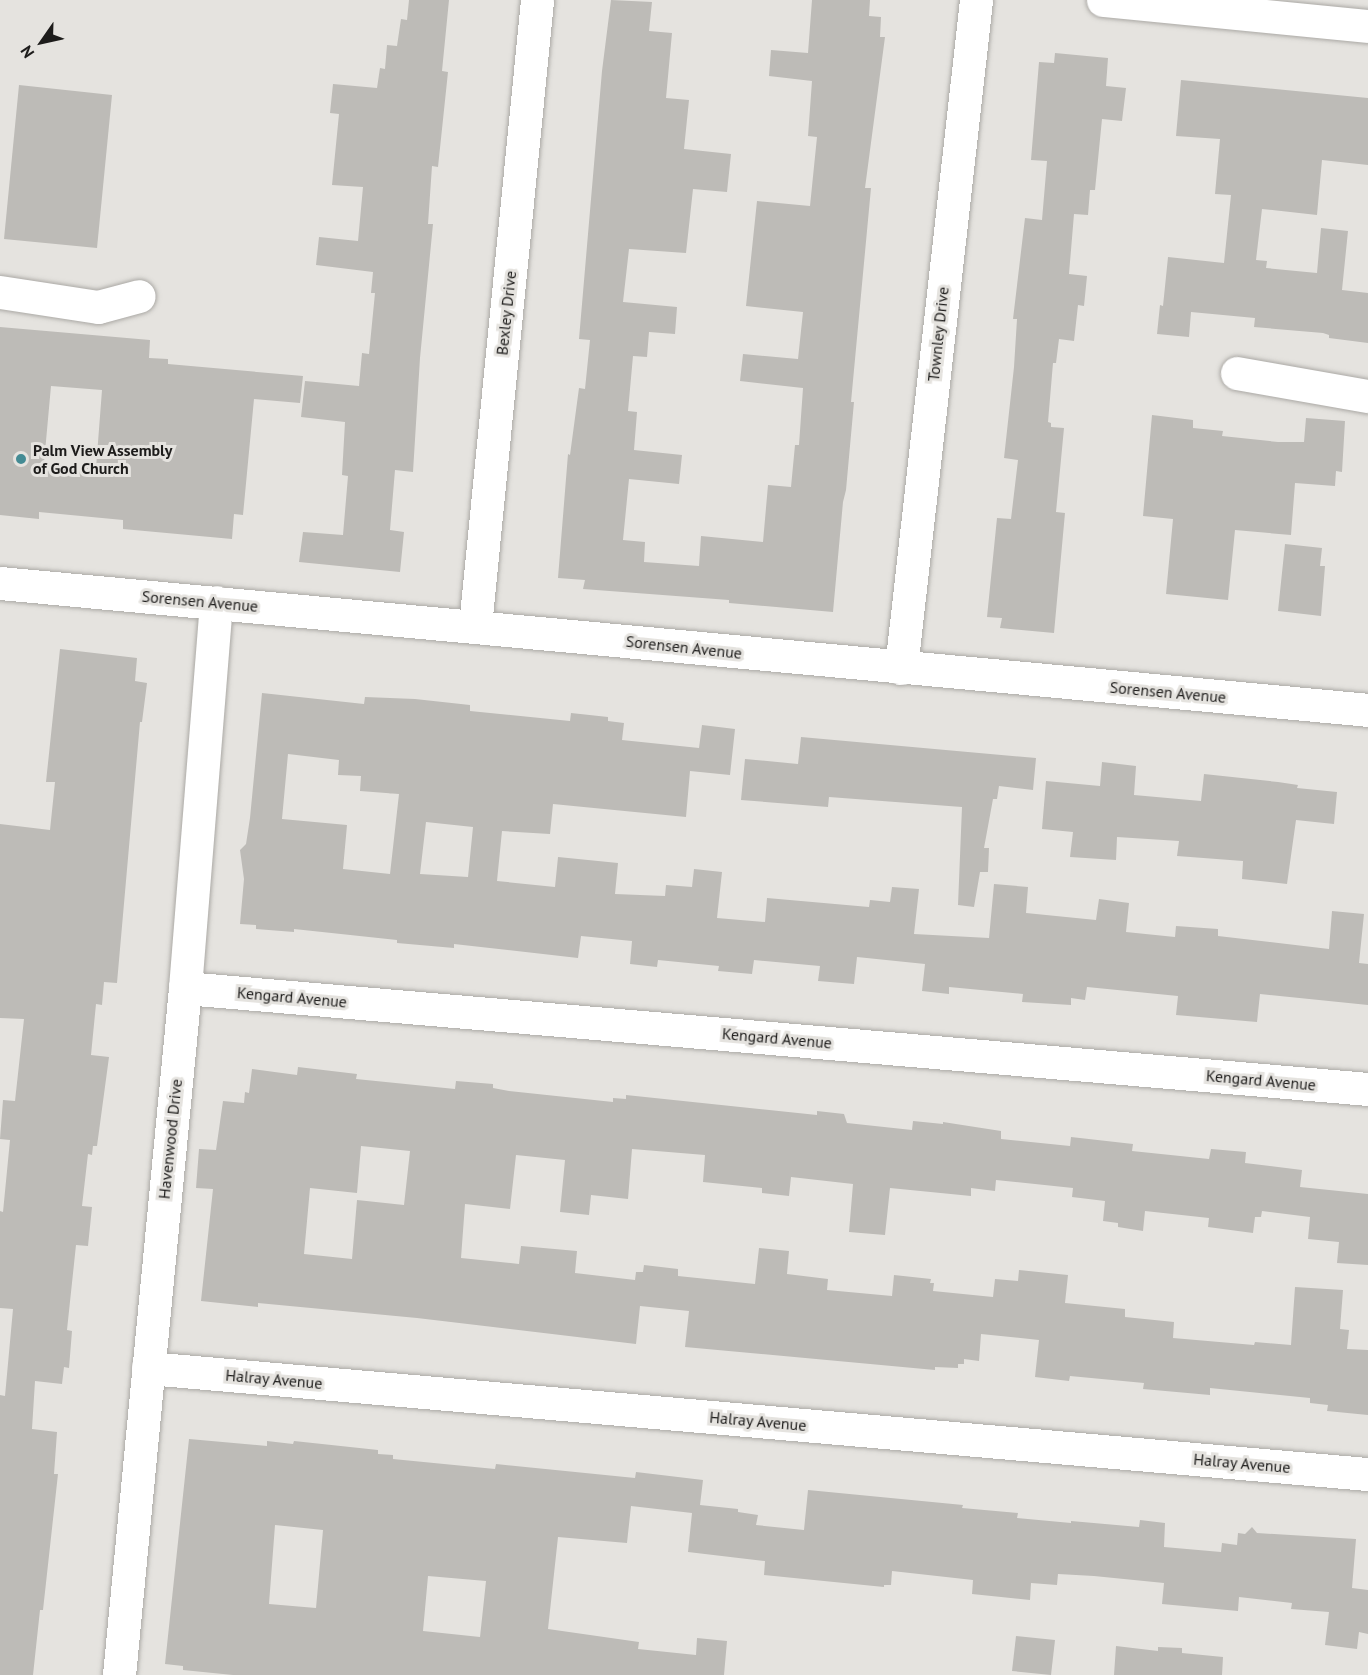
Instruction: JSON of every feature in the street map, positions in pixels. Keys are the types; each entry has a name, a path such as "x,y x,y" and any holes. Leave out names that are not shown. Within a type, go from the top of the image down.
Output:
{"street":[{"name":"Bexley Drive","path":"475,626 537,0"},
{"name":"Townley Drive","path":"901,668 976,0"},
{"path":"1103,0 1368,26"},
{"path":"0,292 98,307 139,296"},
{"path":"1237,373 1368,396"},
{"name":"Sorensen Avenue","path":"0,583 1368,710"},
{"name":"Havenwood Drive","path":"119,1675 185,988 216,602"},
{"name":"Kengard Avenue","path":"185,988 1368,1089"},
{"name":"Halray Avenue","path":"148,1368 1368,1474"}],"building":[{"path":"409,0 449,0 442,71 448,72 438,167 432,166 428,224 433,224 420,358 413,472 395,470 390,530 404,532 400,572 299,562 303,532 343,535 348,476 342,475 345,422 301,417 305,381 359,386 362,353 369,354 375,293 371,293 373,272 316,265 319,237 358,241 363,187 332,185 339,114 330,113 333,84 377,88 380,68 385,69 387,45 397,46 401,19 407,20"},
{"path":"611,0 652,2 649,31 672,33 666,98 689,100 684,149 731,154 727,192 693,189 686,253 629,249 623,302 677,307 675,334 649,332 647,357 633,356 628,411 637,412 634,450 682,455 679,484 629,479 623,540 645,542 644,562 699,566 701,536 763,542 768,485 791,487 795,445 799,445 803,388 740,381 743,354 798,359 803,312 746,306 757,201 810,206 817,137 808,136 812,81 769,76 771,50 808,53 812,0 870,0 869,16 881,17 880,37 885,37 865,188 871,188 851,402 854,402 833,612 729,603 729,600 583,589 585,580 558,578 568,454 570,455 579,388 585,389 590,340 579,339 602,71"},
{"path":"1055,53 1108,58 1106,86 1126,88 1122,121 1102,119 1095,190 1090,190 1088,215 1074,214 1069,274 1087,276 1084,306 1078,305 1074,341 1059,339 1056,363 1053,363 1048,422 1051,423 1051,427 1064,428 1056,512 1065,513 1054,633 1000,628 1002,618 987,617 997,518 1011,519 1018,460 1004,458 1014,367 1017,319 1013,319 1025,218 1042,220 1047,161 1031,160 1039,62 1054,63"},
{"path":"1181,80 1368,98 1368,165 1322,160 1317,215 1262,209 1256,260 1267,261 1266,268 1317,273 1321,228 1348,231 1342,290 1368,293 1368,343 1329,338 1329,335 1323,333 1254,327 1255,318 1191,312 1189,337 1157,334 1160,305 1163,306 1168,257 1224,263 1231,195 1215,194 1220,139 1176,136"},
{"path":"19,85 112,95 97,248 4,239"},
{"path":"0,327 150,340 149,358 168,359 168,364 303,376 300,403 254,399 243,515 234,514 232,539 123,529 123,520 39,512 39,519 0,515","holes":["51,386 102,390 96,468 44,463"]},
{"path":"1152,415 1193,420 1193,428 1223,431 1222,436 1278,442 1304,442 1306,418 1345,421 1342,472 1336,471 1335,486 1295,483 1291,535 1235,530 1228,600 1166,594 1173,519 1143,516"},
{"path":"1285,544 1322,548 1320,566 1325,566 1321,616 1278,611"},
{"path":"60,649 137,658 135,681 147,683 142,722 140,722 117,983 104,982 102,1005 96,1004 91,1055 109,1057 97,1146 93,1146 92,1155 88,1154 82,1206 92,1207 88,1246 76,1245 67,1330 72,1331 69,1368 64,1367 62,1384 35,1381 32,1429 57,1432 54,1474 58,1474 43,1610 40,1610 33,1675 0,1675 0,1395 5,1396 13,1309 0,1308 0,1211 3,1212 10,1140 0,1139 3,1100 15,1101 24,1019 0,1018 0,824 50,830 55,782 46,782"},
{"path":"262,693 364,704 365,697 415,699 470,705 470,711 570,721 571,713 608,717 608,721 624,723 622,740 699,748 702,725 735,729 730,775 690,771 686,817 553,804 550,834 502,831 497,881 555,887 558,857 618,863 615,894 665,896 666,885 692,887 694,869 722,872 717,918 765,922 767,898 869,907 870,900 890,902 892,887 919,889 914,934 989,938 994,884 1028,887 1026,913 1096,920 1099,899 1129,903 1126,932 1175,937 1176,926 1218,929 1218,936 1329,949 1332,911 1364,914 1359,963 1368,964 1368,1005 1260,994 1257,1022 1176,1015 1178,996 1087,987 1085,1000 1071,998 1071,1005 1022,1002 1023,994 949,987 949,994 922,991 925,964 857,957 854,984 818,981 820,966 754,960 752,974 718,971 719,966 658,960 657,967 630,964 632,941 581,936 578,958 454,944 454,948 397,943 397,940 294,929 294,932 256,929 256,925 240,924 244,879 240,850 246,844","holes":["288,754 339,760 338,775 361,776 360,791 399,794 390,874 343,869 347,825 282,819","426,822 473,827 468,877 420,874"]},
{"path":"801,737 1036,758 1033,790 999,786 997,799 993,799 984,848 989,848 988,872 980,872 974,907 958,905 962,807 829,797 828,807 741,800 745,759 798,764"},
{"path":"1102,762 1136,766 1134,795 1201,801 1204,774 1278,782 1298,785 1297,788 1337,792 1334,824 1296,820 1287,884 1242,879 1243,861 1177,856 1179,841 1117,837 1116,860 1070,857 1073,832 1042,829 1046,781 1100,786"},
{"path":"298,1067 357,1074 356,1079 455,1089 456,1081 493,1084 493,1088 509,1091 613,1102 613,1098 626,1099 626,1095 817,1115 817,1111 844,1114 847,1123 912,1130 913,1121 943,1124 943,1122 1001,1131 1001,1139 1070,1146 1071,1137 1133,1144 1132,1151 1209,1159 1211,1149 1246,1152 1245,1163 1302,1170 1300,1187 1368,1194 1368,1265 1337,1263 1339,1242 1308,1239 1310,1217 1262,1211 1261,1217 1255,1217 1253,1233 1208,1227 1209,1218 1145,1211 1143,1231 1118,1227 1118,1223 1103,1221 1105,1201 1072,1197 1073,1188 996,1180 995,1191 971,1188 971,1196 890,1188 885,1235 849,1232 853,1184 791,1177 789,1196 762,1193 762,1188 703,1182 705,1155 632,1149 628,1199 591,1195 589,1215 560,1212 565,1160 516,1155 510,1209 465,1204 461,1258 519,1264 521,1246 577,1251 575,1273 635,1280 636,1272 643,1272 644,1265 678,1269 678,1276 755,1284 759,1248 789,1251 787,1274 828,1279 827,1290 892,1296 894,1275 931,1279 930,1283 934,1283 933,1291 993,1297 995,1279 1018,1281 1019,1270 1068,1275 1065,1303 1125,1309 1125,1317 1174,1322 1173,1338 1254,1345 1255,1342 1291,1345 1295,1287 1343,1290 1340,1329 1349,1330 1347,1349 1368,1350 1368,1415 1327,1411 1328,1405 1310,1403 1310,1398 1210,1388 1210,1395 1143,1389 1144,1383 1070,1376 1069,1381 1035,1377 1039,1340 981,1334 979,1361 964,1359 964,1364 958,1364 958,1368 935,1367 935,1370 685,1347 689,1311 640,1306 636,1344 417,1318 258,1303 258,1307 201,1301 213,1189 196,1188 199,1149 216,1150 223,1101 244,1103 245,1092 249,1093 252,1069 297,1075","holes":["361,1146 410,1151 404,1205 357,1200 352,1259 304,1254 310,1188 357,1193"]},
{"path":"189,1439 267,1446 267,1441 293,1444 294,1441 378,1450 378,1454 393,1455 393,1459 495,1469 496,1464 635,1478 636,1472 703,1480 700,1505 738,1509 738,1512 758,1515 756,1525 804,1530 808,1490 963,1505 962,1508 1018,1513 1017,1518 1071,1523 1071,1521 1139,1527 1140,1520 1165,1523 1164,1547 1221,1552 1222,1543 1237,1545 1238,1533 1245,1534 1252,1527 1257,1533 1356,1539 1352,1588 1368,1590 1368,1634 1359,1632 1357,1649 1325,1645 1329,1612 1291,1609 1292,1603 1239,1597 1238,1611 1162,1604 1164,1583 1058,1574 1057,1585 1031,1583 1030,1600 972,1594 973,1580 892,1571 891,1585 884,1585 884,1587 764,1575 765,1561 688,1552 692,1513 631,1506 627,1543 558,1537 548,1629 639,1642 638,1649 696,1655 697,1638 727,1641 724,1675 233,1675 183,1670 183,1666 165,1664","holes":["275,1525 323,1530 316,1608 269,1604","428,1576 486,1581 480,1637 423,1631"]},
{"path":"1016,1636 1055,1640 1051,1675 1012,1671"},
{"path":"1116,1646 1158,1651 1158,1647 1182,1648 1182,1653 1223,1657 1222,1675 1114,1675"}],"place":[{"name":"Palm View Assembly of God Church","path":"21,459"}]}
